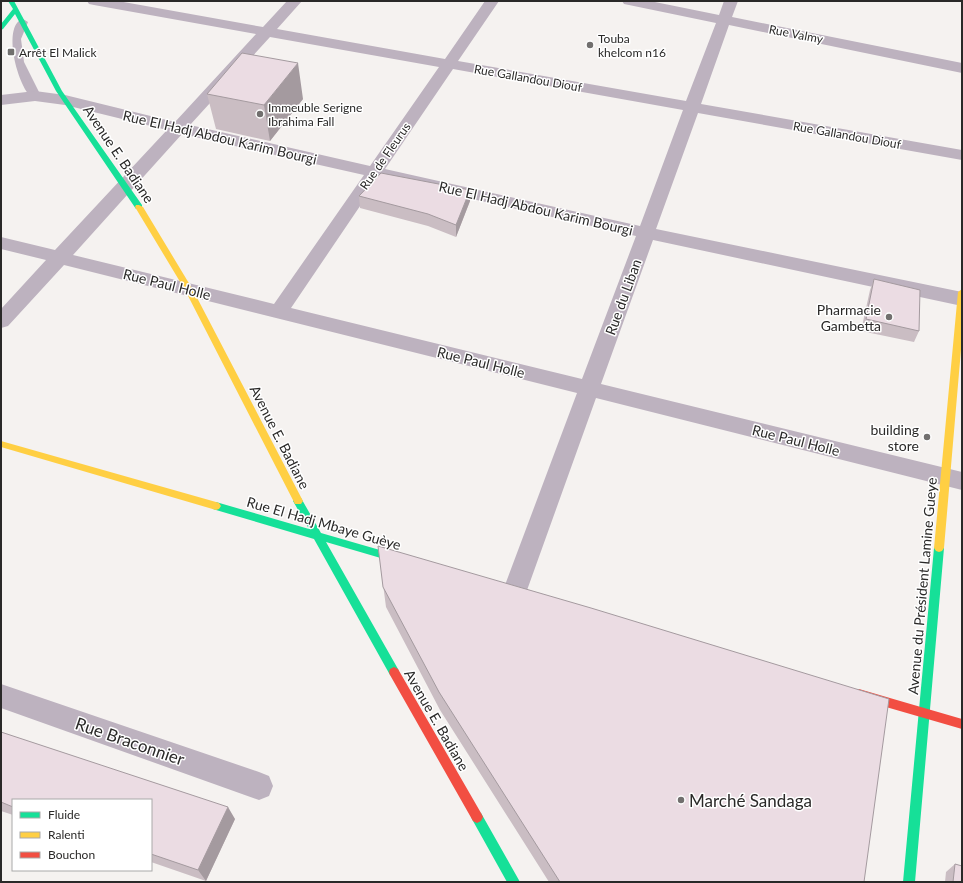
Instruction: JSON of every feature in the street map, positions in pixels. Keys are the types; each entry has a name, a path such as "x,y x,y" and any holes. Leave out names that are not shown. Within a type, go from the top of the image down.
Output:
{"main road":[{"name":"Avenue E. Badiane","path":"11,1 65,100 126,186 189,290 315,535 514,882"},
{"path":"1,28 16,9"},
{"name":"Avenue du Président Lamine Gueye","path":"909,882 924,713 954,479 962,296"},
{"name":"Rue El Hadj Mbaye Guèye","path":"1,444 414,564"},
{"path":"848,691 962,724"}],"street":[{"name":"Rue Gallandou Diouf","path":"94,1 962,156"},
{"path":"1,321 295,1"},
{"name":"Rue de Fleurus","path":"278,312 492,1"},
{"name":"Rue Valmy","path":"629,1 962,68"},
{"name":"Rue du Liban","path":"514,593 731,1"},
{"name":"Rue El Hadj Abdou Karim Bourgi","path":"1,100 35,96 65,100 179,128 646,232 962,296"},
{"name":"Rue Paul Holle","path":"1,243 954,479"},
{"name":"Rue Braconnier","path":"1,696 259,786"}],"lane":[{"path":"23,22 16,39 19,62 35,96"}],"building":[{"path":"242,53 298,63 264,105 207,94"},
{"path":"381,173 470,190 456,225 428,214 359,196"},
{"name":"Pharmacie Gambetta","path":"874,279 920,290 919,331 866,319"},
{"name":"Marché Sandaga","path":"378,546 591,608 889,699 864,882 560,882 439,692 383,587"},
{"path":"1,732 228,807 198,870 152,854 152,799 12,799 12,807 1,802"},
{"path":"955,864 962,866 962,882 953,882"}],"traffic: fast":[{"path":"11,1 59,91 139,207"},
{"path":"1,28 16,9"},
{"path":"298,501 394,672"},
{"path":"216,506 408,562"},
{"path":"909,882 939,548"},
{"path":"477,817 514,882"}],"traffic: slow":[{"path":"139,207 189,290 298,501"},
{"path":"939,548 962,292"},
{"path":"1,444 216,506"}],"traffic: jam":[{"path":"394,672 477,817"},
{"path":"859,694 962,724"}],"place":[{"name":"Touba khelcom n16","path":"590,45"},
{"name":"Arrêt El Malick","path":"11,52"},
{"name":"Immeuble Serigne Ibrahima Fall","path":"260,114"},
{"name":"Pharmacie Gambetta","path":"889,317"},
{"name":"building store","path":"927,437"},
{"name":"Marché Sandaga","path":"681,800"}]}
